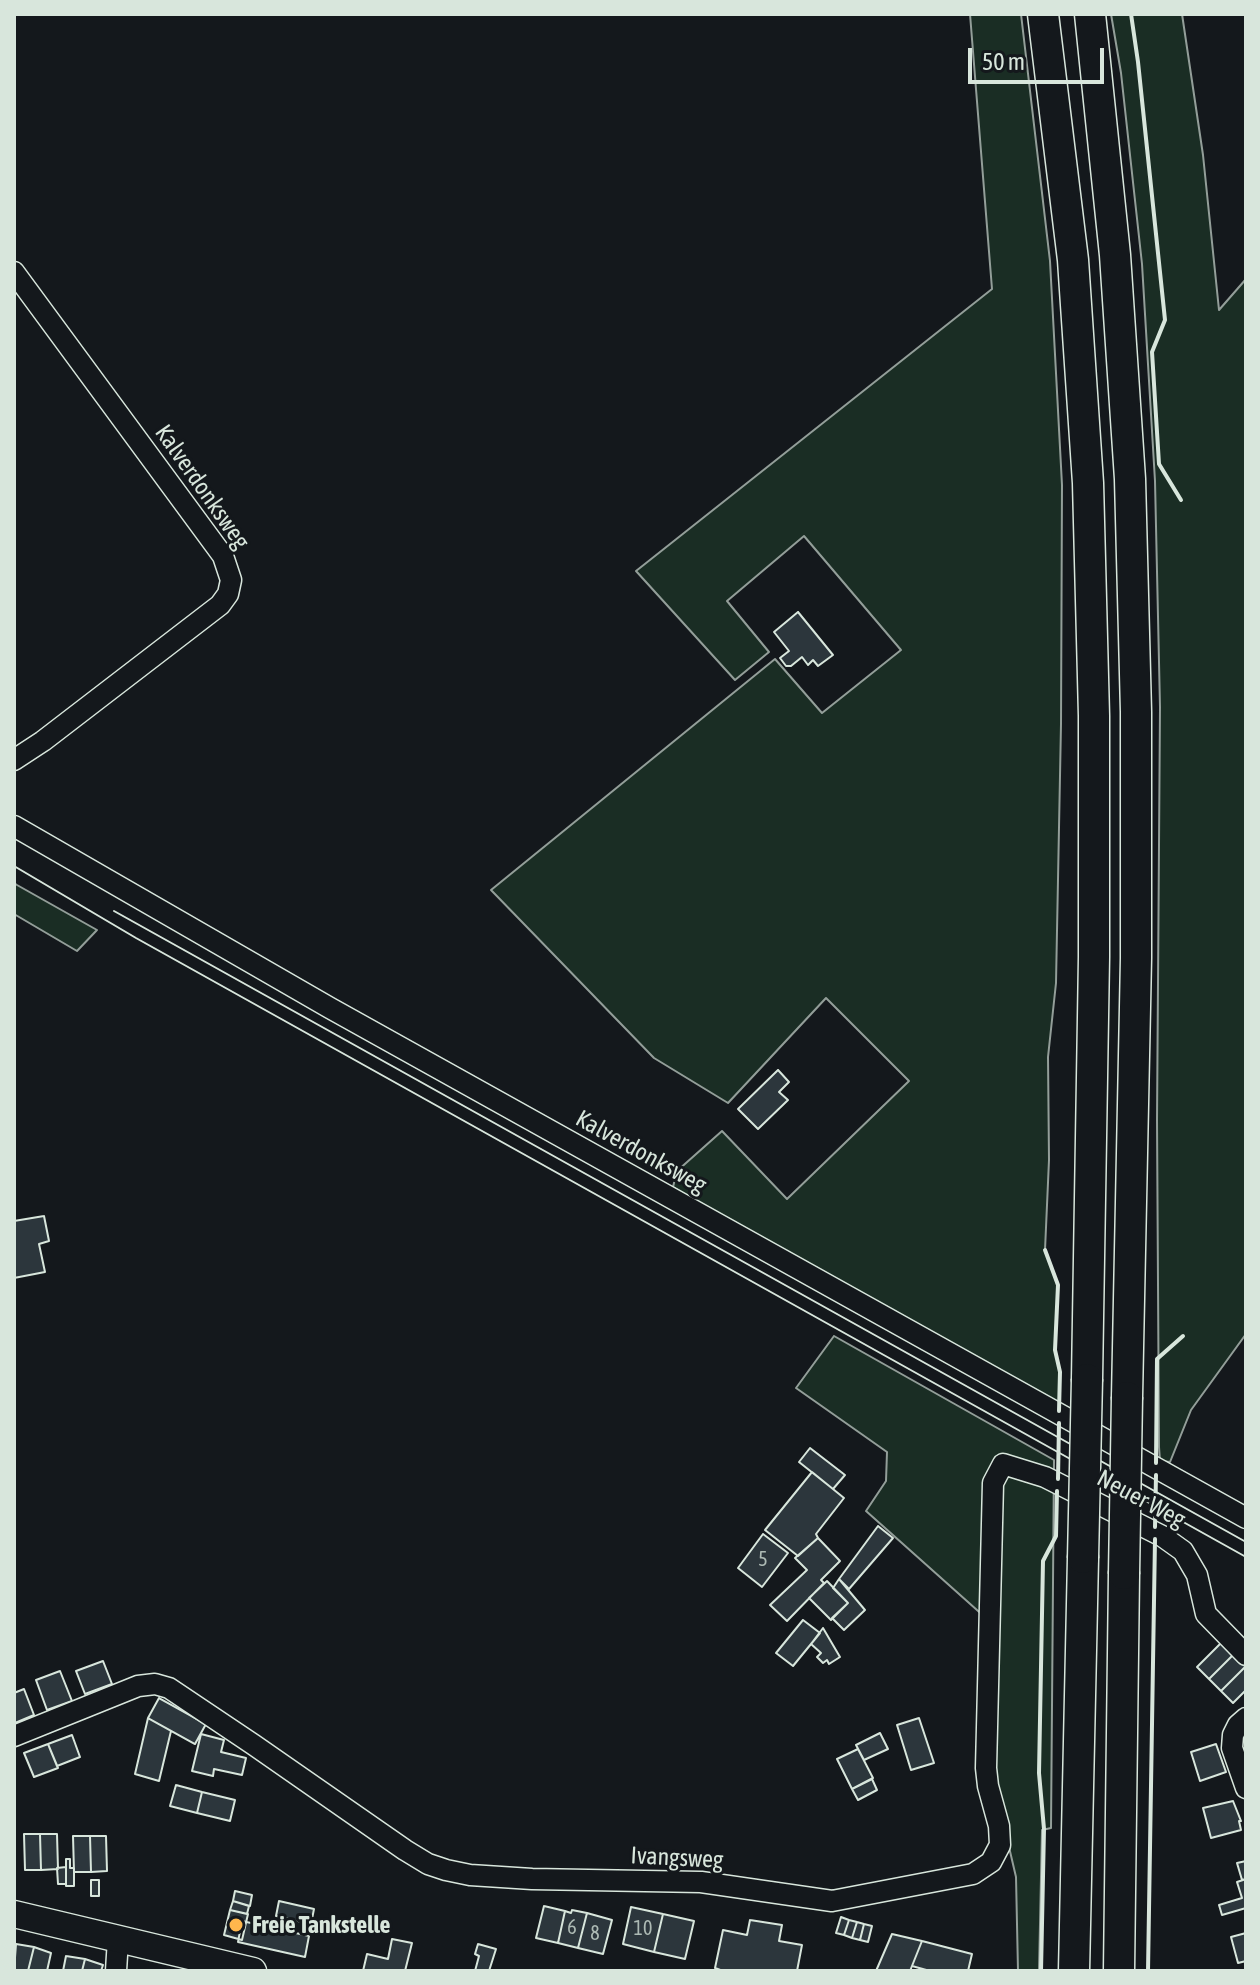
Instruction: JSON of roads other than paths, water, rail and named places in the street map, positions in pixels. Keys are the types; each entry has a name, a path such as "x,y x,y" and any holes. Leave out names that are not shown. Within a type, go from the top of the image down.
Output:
{"highway":[{"path":"1043,14 1073,260 1084,434 1094,716 1094,957 1074,1971"},
{"path":"1090,14 1115,255 1124,386 1136,712 1119,1971"}],"main road":[{"path":"14,1914 253,1971"}],"street":[{"name":"Kalverdonksweg","path":"14,272 223,556 231,580 228,594 220,605 14,760"},
{"name":"Kalverdonksweg","path":"14,826 330,1008 1246,1518"},
{"name":"Neuer Weg","path":"1003,1464 1045,1477 1162,1536 1183,1551 1197,1575 1206,1614 1246,1655"},
{"name":"Ivangsweg","path":"14,1736 138,1686 155,1684 169,1688 405,1850 428,1864 470,1875 701,1882 832,1901 973,1874 991,1862 1000,1845 999,1826 986,1768 993,1483 1003,1464"},
{"path":"1246,1718 1233,1735 1232,1748 1246,1788"},
{"path":"116,1971 118,1939"}],"tram line":[{"path":"14,866 136,938 1246,1557"},
{"path":"114,911 1246,1542"}],"place":[{"name":"Freie Tankstelle","path":"236,1925"}]}
